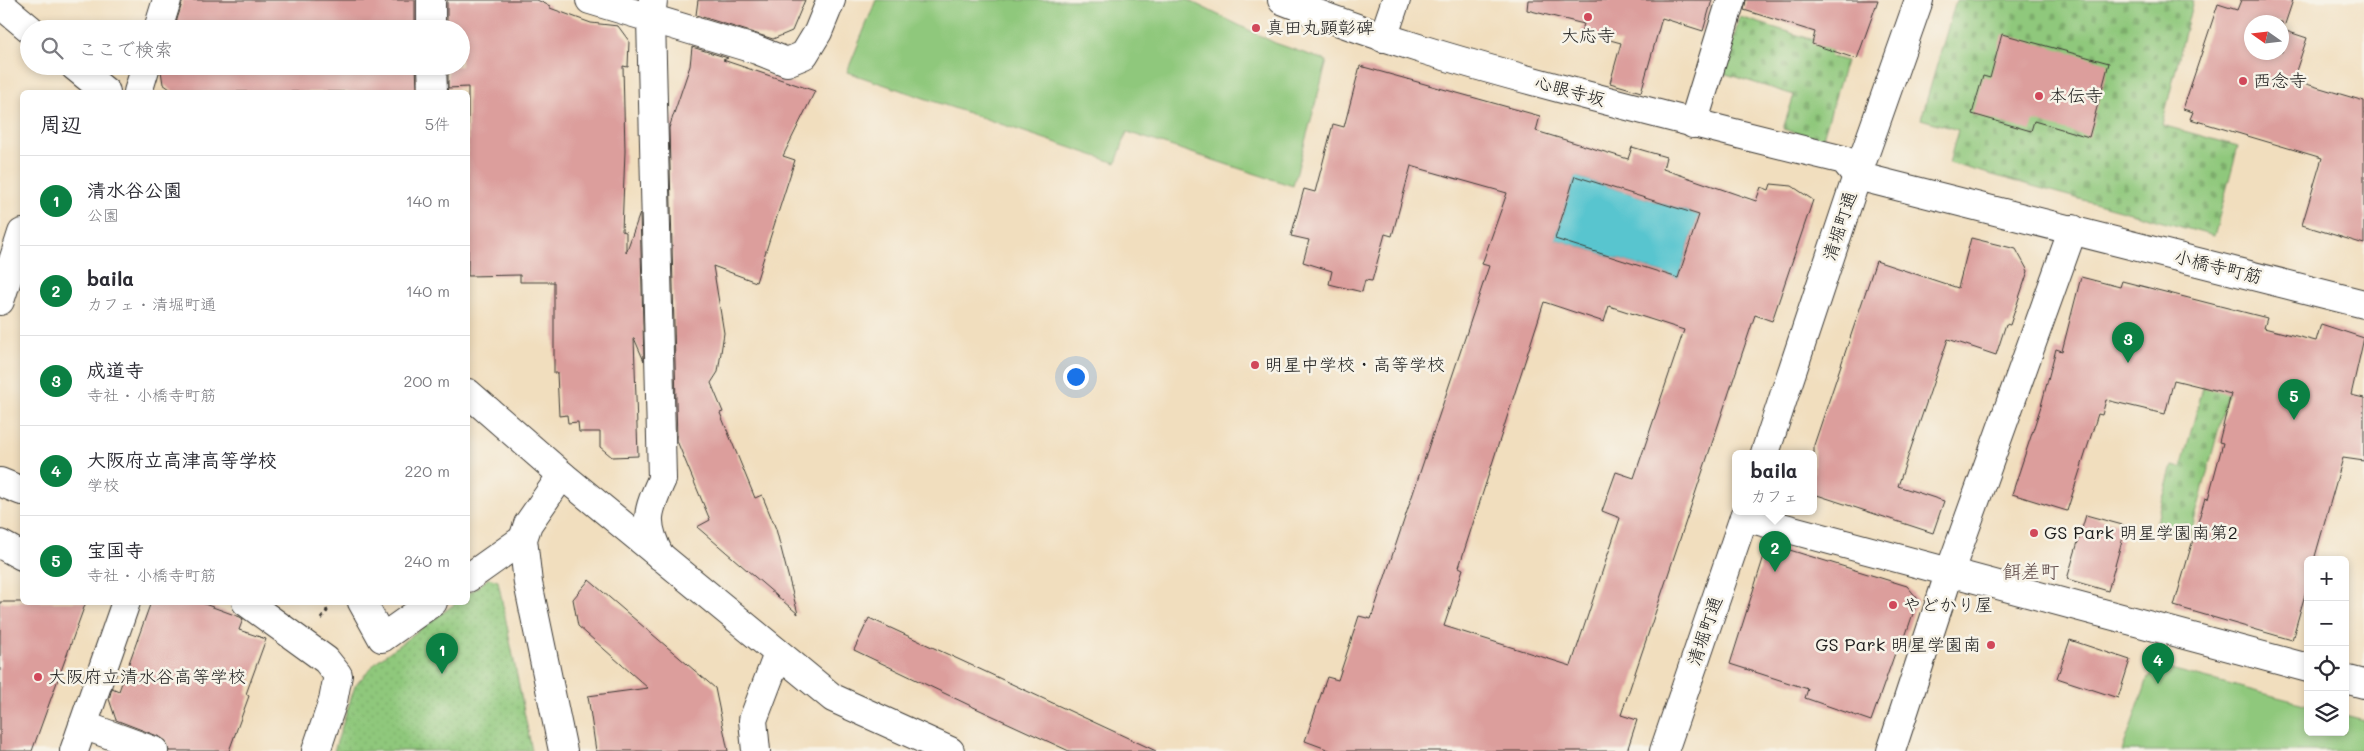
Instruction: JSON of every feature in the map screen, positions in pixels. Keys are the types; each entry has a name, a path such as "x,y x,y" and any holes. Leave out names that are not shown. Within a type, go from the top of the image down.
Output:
{"street":[{"path":"161,20 167,0"},
{"path":"431,0 431,20"},
{"path":"590,0 652,9 787,62 804,55 818,32 831,0"},
{"name":"心眼寺坂","path":"1282,0 1383,38 1455,60 1693,124 1844,160 1857,176"},
{"path":"1383,38 1396,0"},
{"path":"1693,124 1731,0"},
{"name":"清堀町通","path":"1766,450 1857,176 1919,0"},
{"path":"0,4 20,21"},
{"path":"652,9 662,478 650,506 649,535 660,556"},
{"path":"139,90 143,75"},
{"path":"432,75 433,90"},
{"path":"75,76 102,90"},
{"name":"小橋寺町筋","path":"1857,176 2364,304"},
{"path":"1891,751 1950,571 2073,229"},
{"path":"0,301 16,240"},
{"path":"470,395 562,475 833,698 950,751"},
{"path":"562,475 528,524 523,539 528,583 563,751"},
{"path":"0,482 20,490"},
{"name":"清堀町通","path":"1664,751 1745,515"},
{"path":"1749,515 2304,667"},
{"path":"470,577 523,539"},
{"path":"0,544 20,555"},
{"path":"74,751 125,605"},
{"path":"250,605 326,660 338,675 333,701 316,751"},
{"path":"364,605 382,638 429,605"},
{"path":"756,751 753,720 778,654"},
{"path":"2349,679 2364,684"},
{"path":"83,725 154,751"}],"green space":[{"path":"876,0 1188,0 1275,43 1327,61 1293,186 1127,132 1116,163 847,72"},
{"path":"1956,0 2193,0 2162,125 2238,146 2214,236 1949,163 1958,130 1921,119"},
{"path":"1740,17 1833,46 1830,56 1846,61 1822,141 1783,129 1794,95 1723,73"},
{"path":"2205,380 2230,386 2190,537 2155,528 2172,466 2181,468"},
{"path":"489,578 498,581 532,751 334,751 355,686 377,661 453,605 470,605 470,592"},
{"path":"2159,666 2304,704 2304,736 2349,736 2349,716 2364,720 2364,751 2122,751 2148,678"}],"water":[{"path":"1575,176 1699,215 1678,278 1555,239"}],"building":[{"path":"183,0 415,0 415,20 177,20"},
{"path":"447,0 537,0 550,6 550,8 591,23 618,26 629,41 628,67 623,66 625,151 622,231 626,232 626,253 640,213 644,361 634,338 638,456 612,457 600,447 600,432 579,432 578,422 568,423 567,415 559,416 557,373 554,373 554,282 520,282 520,275 470,276 470,90 468,90 468,87 448,88 448,75 470,75 470,20 447,20"},
{"path":"698,0 805,0 792,31 773,39 696,15"},
{"path":"1528,0 1712,0 1703,31 1662,18 1641,92 1610,83 1621,43 1581,32 1584,24 1527,10"},
{"path":"1746,0 1878,0 1857,59 1812,44 1815,32 1744,10"},
{"path":"2241,0 2293,0 2288,15 2244,15 2244,60 2289,60 2289,32 2307,38 2293,80 2364,101 2364,244 2302,225 2322,158 2190,119 2193,112 2183,109 2218,4 2237,10"},
{"name":"本伝寺","path":"2002,34 2109,63 2089,137 2034,121 2031,131 1972,114 1983,76 1990,78"},
{"path":"692,47 728,58 723,60 815,91 783,156 795,160 756,282 713,266 724,333 718,372 711,383 723,412 720,413 755,498 762,495 776,529 798,614 697,527 710,520 677,441 669,128 690,66"},
{"path":"1360,66 1540,116 1536,131 1628,159 1632,147 1666,157 1663,169 1756,201 1761,187 1769,190 1771,184 1792,186 1813,200 1772,321 1755,315 1621,715 1637,720 1627,751 1332,751 1305,741 1327,677 1338,680 1359,616 1371,619 1489,266 1482,264 1507,193 1411,166 1392,236 1385,234 1372,281 1365,280 1362,292 1329,284 1332,271 1303,262 1309,240 1291,236 1304,189 1315,192 1333,124 1344,127","holes":["1575,176 1699,215 1678,278 1555,239","1544,302 1604,322 1609,306 1684,330 1634,478 1616,472 1602,511 1620,518 1571,666 1444,626 1463,569 1459,567"]},
{"path":"162,75 416,75 417,89 171,90 163,84"},
{"path":"1971,238 2016,249 2028,271 2010,325 2006,324 1996,355 1948,339 1898,486 1944,501 1933,533 1817,495 1817,450 1814,450 1814,445 1876,261 1958,288"},
{"path":"2081,277 2120,287 2122,281 2267,318 2264,328 2316,341 2321,324 2364,338 2351,395 2364,398 2364,461 2343,458 2315,556 2304,556 2304,598 2292,640 2174,606 2205,498 2208,499 2223,443 2219,442 2231,394 2174,380 2165,414 2106,400 2102,415 2098,414 2067,511 2012,494 2041,406 2056,349 2062,351"},
{"path":"2086,515 2126,526 2108,591 2067,579"},
{"path":"1780,547 1907,586 1918,599 1903,643 1899,642 1871,721 1805,698 1808,689 1730,664 1764,556"},
{"path":"589,580 715,688 728,751 596,751 588,696 648,688 578,626 573,599"},
{"name":"大阪府立清水谷高等学校","path":"0,602 20,602 20,605 85,605 32,751 0,751"},
{"path":"150,605 207,605 240,617 243,619 239,630 266,639 246,694 249,696 229,751 169,751 166,741 160,737 116,720 109,699 112,688 119,691"},
{"path":"869,618 1156,751 1069,751 969,705 854,650"},
{"path":"2070,640 2130,660 2118,698 2057,678"}],"place":[{"name":"大応寺","path":"1588,17"},
{"name":"真田丸顕彰碑","path":"1256,28"},
{"name":"西念寺","path":"2243,81"},
{"name":"本伝寺","path":"2039,96"},
{"name":"成道寺","path":"2128,363"},
{"name":"明星中学校・高等学校","path":"1255,365"},
{"name":"宝国寺","path":"2294,420"},
{"name":"GS Park 明星学園南第2","path":"2034,533"},
{"name":"baila","path":"1775,572"},
{"name":"やどかり屋","path":"1893,605"},
{"name":"GS Park 明星学園南","path":"1991,645"},
{"name":"清水谷公園","path":"442,674"},
{"name":"大阪府立清水谷高等学校","path":"38,677"},
{"name":"大阪府立高津高等学校","path":"2158,684"}],"district":[{"name":"餌差町","path":"2031,571"}]}
